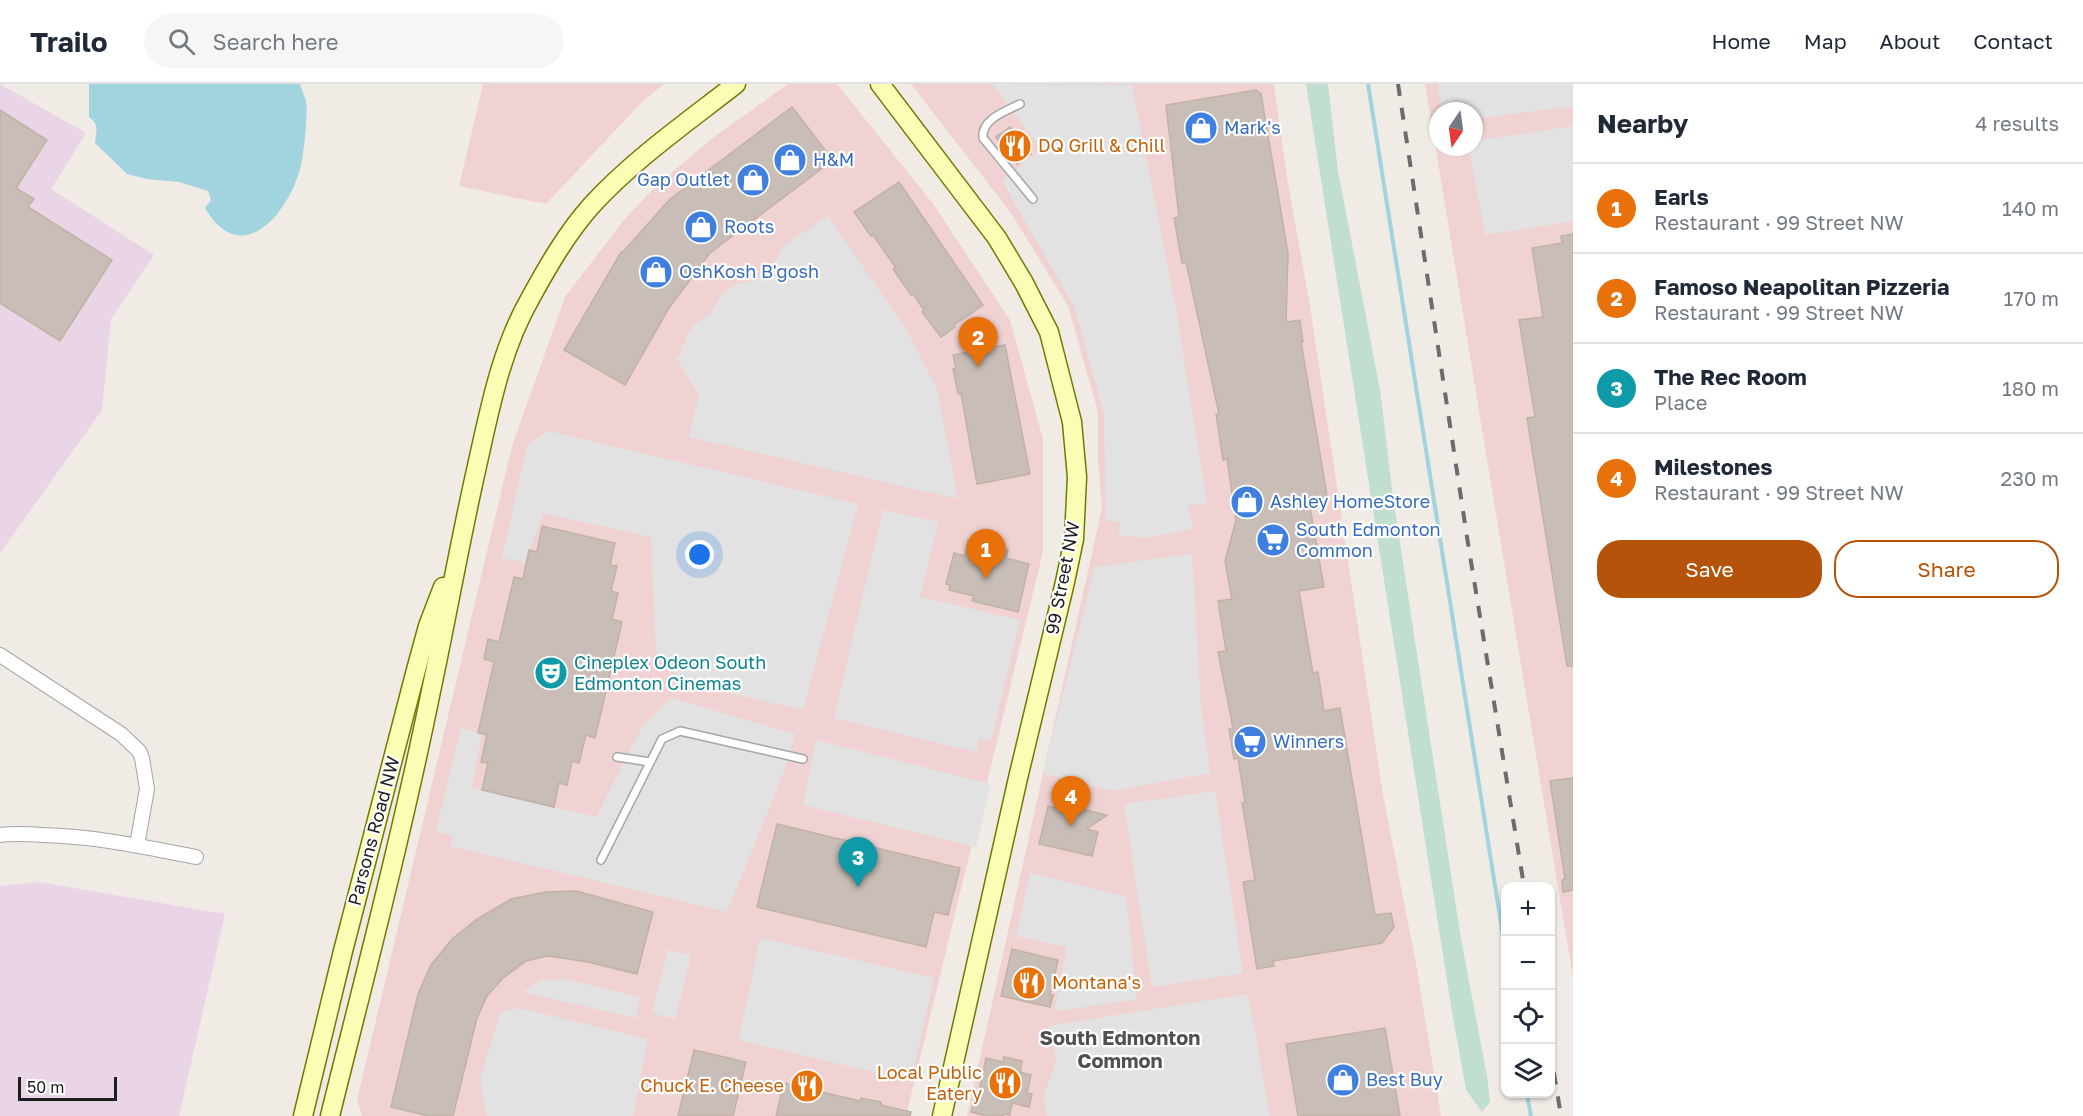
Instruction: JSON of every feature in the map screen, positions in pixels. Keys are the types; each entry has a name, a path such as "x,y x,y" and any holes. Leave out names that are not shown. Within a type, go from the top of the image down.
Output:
{"main road":[{"name":"Parsons Road NW","path":"330,1116 384,900 426,716 458,551 498,376 512,335 545,272 590,207 618,180 736,84"},
{"name":"99 Street NW","path":"880,84 997,238 1024,283 1049,332 1072,422 1077,477 1074,539 1065,582 1018,778 942,1116"},
{"name":"Parsons Road NW","path":"303,1116 343,951 428,626 458,551"}],"street":[{"path":"0,655 121,734 139,751 147,789 137,845"},
{"path":"0,836 11,834 63,835 137,845 196,857"}],"lane":[{"path":"1020,104 991,120 985,126 983,138 1033,199"},
{"path":"601,860 662,738 680,731 803,759"},
{"path":"617,757 650,762"}],"shaded area":[{"path":"0,84 86,133 51,189 154,255 111,319 102,410 0,553"},
{"path":"483,84 664,84 643,101 546,204 459,186"},
{"path":"788,84 837,84 934,205 1010,320 1043,439 1043,552 906,1116 362,1116 357,1100 512,446 565,297 623,221 654,188 710,140"},
{"name":"South Edmonton Common","path":"911,84 1274,84 1287,178 1310,306 1383,795 1416,963 1441,1116 967,1116 1102,508 1098,459 1098,412 1068,306 1011,213"},
{"path":"993,84 1132,85 1175,304 1207,503 1188,506 1193,529 1144,538 1119,535 1120,521 1106,521 1104,414 1075,308 1002,181 1041,149"},
{"path":"1425,84 1573,84 1573,978 1437,156 1483,156 1483,102 1429,102 1429,108"},
{"path":"1438,84 1573,84 1573,106 1483,118 1483,102 1441,102"},
{"path":"1573,126 1573,221 1485,235 1471,156 1483,156 1483,140"},
{"path":"828,216 906,329 937,389 958,499 689,437 699,395 676,357 683,352 680,347 687,342 685,339 695,324 710,314 723,293 736,284 756,280 772,268 783,246"},
{"path":"548,431 858,504 803,710 682,682 656,651 651,537 543,513 525,562 502,558 527,446"},
{"path":"883,510 938,522 920,597 1020,620 991,741 979,738 976,752 834,718"},
{"path":"1192,554 1201,706 1210,773 1113,791 1043,773 1095,567"},
{"path":"671,698 795,734 787,764 727,912 450,846 453,836 436,831 461,728 482,734 472,788 596,817 642,727"},
{"path":"816,740 991,784 976,847 803,805"},
{"path":"1215,791 1243,973 1152,987 1124,804"},
{"path":"1030,873 1126,897 1137,1000 1054,1011 1067,947 1016,936"},
{"path":"39,882 225,914 179,1116 0,1116 0,886"},
{"path":"760,938 934,978 911,1081 739,1040"},
{"path":"668,950 691,955 675,1019 652,1013"},
{"path":"565,979 640,997 636,1018 523,992 542,980"},
{"path":"1248,994 1270,1116 1047,1116 1044,1096 1057,1059 1048,1026"},
{"path":"518,1008 648,1039 633,1116 487,1116 480,1079 501,1012"}],"green space":[{"path":"1306,84 1328,84 1338,171 1380,390 1393,497 1461,939 1487,1076 1490,1102 1482,1112 1466,1090 1452,1012"}],"water":[{"path":"89,84 300,84 306,101 304,142 301,165 287,200 276,216 263,228 249,234 234,234 219,226 205,208 211,200 208,191 179,182 147,179 127,174 95,143 96,126 89,117"}],"building":[{"name":"South Edmonton Common","path":"1256,90 1261,94 1288,253 1286,322 1300,320 1303,342 1301,342 1327,495 1321,504 1310,507 1324,587 1299,591 1313,673 1318,672 1324,711 1340,708 1375,915 1391,913 1394,927 1382,943 1273,961 1274,966 1257,969 1243,882 1255,880 1242,803 1245,802 1238,758 1234,759 1229,729 1233,728 1218,652 1226,651 1218,601 1232,599 1225,561 1236,520 1227,459 1223,460 1216,414 1219,414 1186,262 1182,263 1174,218 1179,217 1166,105"},
{"path":"792,107 833,160 710,253 669,308 625,385 564,350 621,252 670,199"},
{"path":"0,110 47,140 16,188 34,199 28,207 112,260 60,341 0,303"},
{"name":"DQ Grill & Chill","path":"1010,127 1031,154 1017,164 996,137"},
{"path":"899,182 983,305 941,337 922,312 924,310 913,294 911,295 893,269 896,268 854,212"},
{"path":"1573,234 1573,666 1567,666 1527,418 1535,417 1519,320 1543,317 1532,248 1562,243 1561,236"},
{"path":"1005,345 1030,474 977,484 961,393 958,394 953,369 956,368 953,355"},
{"name":"Cineplex Odeon South Edmonton Cinemas","path":"542,526 615,543 610,565 617,566 611,591 618,593 612,619 622,622 595,738 586,735 579,763 572,761 567,785 559,783 554,807 482,790 488,763 481,762 487,735 478,733 494,662 484,659 488,639 499,642 514,577 523,579 529,550 537,552"},
{"path":"978,540 1008,550 1006,558 1029,564 1018,612 972,601 974,596 949,590 950,585 946,584 954,553 965,556 968,541 977,543"},
{"path":"1573,778 1573,890 1563,892 1562,880 1565,879 1550,781"},
{"path":"1048,806 1076,813 1077,808 1107,815 1087,829 1098,832 1092,856 1039,844"},
{"path":"777,824 960,868 948,915 934,912 926,947 757,907"},
{"path":"576,891 653,912 637,974 588,962 548,956 526,961 503,978 487,996 477,1018 453,1116 428,1116 391,1107 418,994 431,965 452,939 477,919 511,899 546,892"},
{"name":"Montana's","path":"1012,949 1058,960 1050,995 1053,995 1050,1007 1001,996"},
{"name":"Best Buy","path":"1385,1028 1400,1116 1298,1116 1286,1044"},
{"path":"694,1050 746,1062 733,1116 678,1116"},
{"name":"Local Public Eatery","path":"1004,1057 1022,1061 1020,1072 1031,1075 1027,1093 1032,1094 1029,1107 1012,1103 1010,1115 1004,1114 1003,1116 986,1116 971,1112 976,1091 979,1091 986,1058 1003,1062"},
{"path":"784,1083 860,1101 861,1098 881,1102 881,1105 911,1112 910,1116 776,1116"}],"waterway":[{"path":"1368,84 1503,936"},
{"path":"1528,1098 1531,1116"}],"railway":[{"path":"1398,84 1467,537 1523,882"},
{"path":"1555,1079 1561,1116"}],"place":[{"name":"Mark's","path":"1201,128"},
{"name":"DQ Grill & Chill","path":"1015,146"},
{"name":"H&M","path":"790,160"},
{"name":"Gap Outlet","path":"753,180"},
{"name":"Roots","path":"701,227"},
{"name":"OshKosh B'gosh","path":"656,272"},
{"name":"Famoso Neapolitan Pizzeria","path":"978,367"},
{"name":"Ashley HomeStore","path":"1247,502"},
{"name":"South Edmonton Common","path":"1273,540"},
{"name":"Earls","path":"986,579"},
{"name":"Cineplex Odeon South Edmonton Cinemas","path":"551,673"},
{"name":"Winners","path":"1250,742"},
{"name":"Milestones","path":"1071,826"},
{"name":"The Rec Room","path":"858,887"},
{"name":"Montana's","path":"1029,983"},
{"name":"Best Buy","path":"1343,1080"},
{"name":"Local Public Eatery","path":"1005,1083"},
{"name":"Chuck E. Cheese","path":"807,1086"}],"district":[{"name":"South Edmonton Common","path":"1120,1050"}]}
